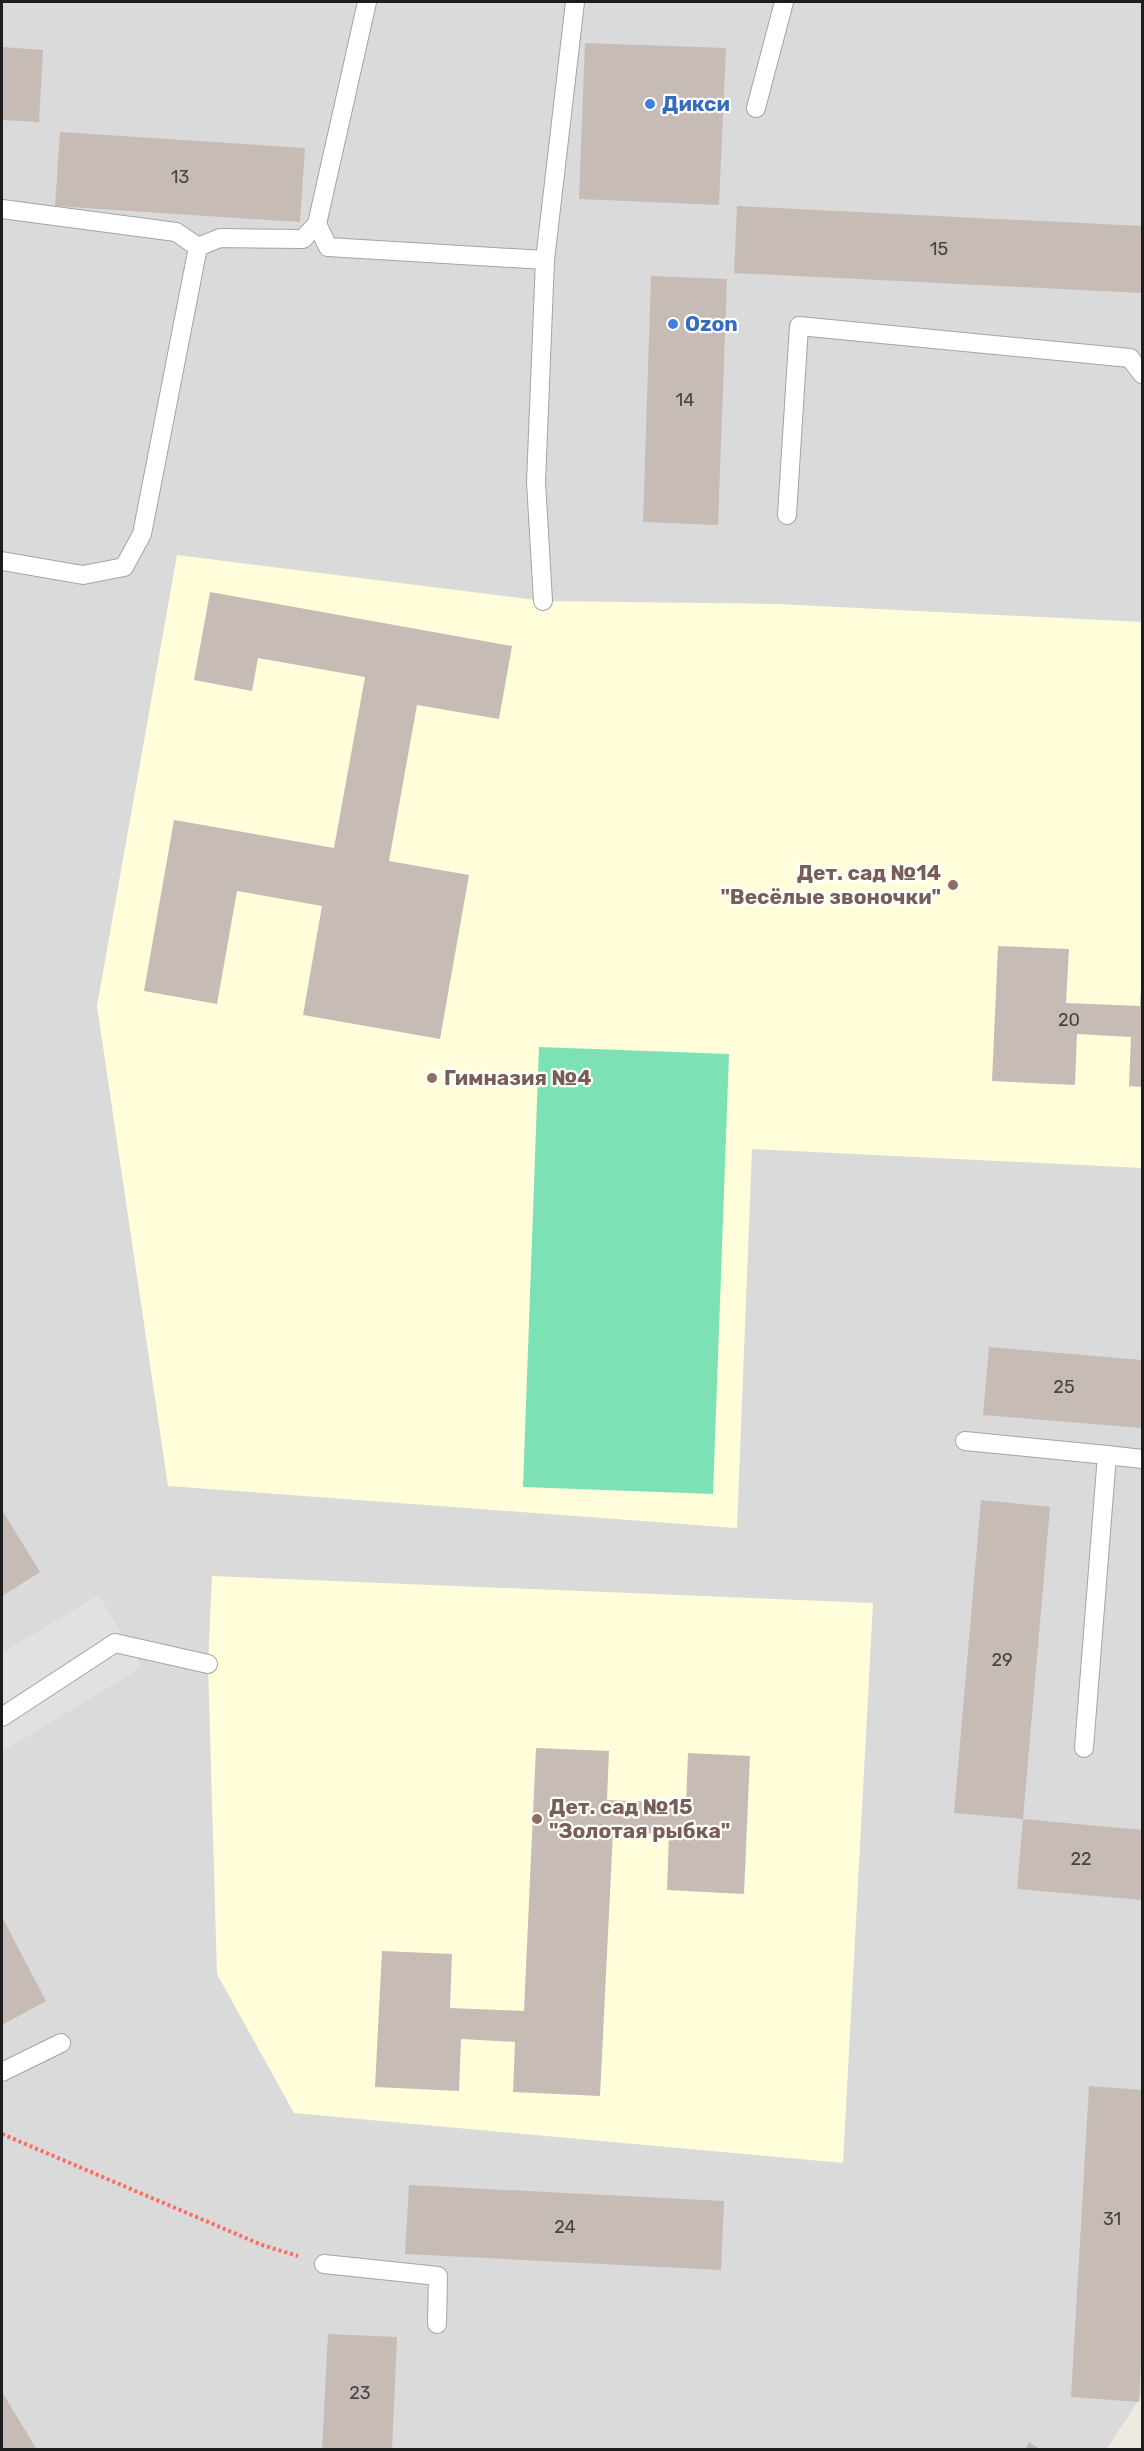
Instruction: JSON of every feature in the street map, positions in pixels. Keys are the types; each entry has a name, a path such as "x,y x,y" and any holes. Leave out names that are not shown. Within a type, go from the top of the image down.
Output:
{"lane":[{"path":"198,247 220,238 303,239 317,224 367,2"},
{"path":"543,601 536,482 545,260 575,2"},
{"path":"756,108 784,2"},
{"path":"2,209 176,232 198,247"},
{"path":"317,224 328,247 545,260"},
{"path":"2,561 83,575 124,567 142,534 198,247"},
{"path":"787,515 799,326 1130,358 1143,374"},
{"path":"965,1441 1143,1459"},
{"path":"1084,1748 1107,1455"},
{"path":"2,1717 115,1643 208,1664"},
{"path":"2,2073 61,2043"},
{"path":"324,2264 438,2276 438,2324"}],"path":[{"path":"2,2134 262,2245 324,2264"}],"shaded area":[{"path":"2,2 1142,2 1142,2395 1106,2450 2,2450"},
{"name":"Гимназия №4","path":"177,555 543,601 777,604 1142,622 1142,1168 752,1149 737,1528 168,1486 97,1006"},
{"name":"Дет. сад №15 \"Золотая рыбка\"","path":"212,1576 873,1603 843,2163 294,2113 217,1974 208,1664"},
{"path":"99,1595 142,1667 2,1752 2,1653"}],"green space":[{"path":"539,1047 729,1054 713,1494 523,1487"}],"building":[{"path":"585,43 726,48 719,205 579,199"},
{"path":"2,47 43,50 39,122 2,120"},
{"path":"60,132 305,148 300,222 55,206"},
{"path":"737,206 1142,226 1142,293 734,273"},
{"path":"651,276 727,279 718,525 643,522"},
{"path":"210,592 512,646 499,719 417,705 389,861 469,875 440,1039 303,1015 322,906 237,891 217,1004 144,991 174,820 334,848 365,677 258,658 252,691 194,680"},
{"path":"998,946 1069,949 1066,1003 1140,1006 1142,988 1142,1087 1129,1086 1131,1037 1077,1034 1075,1085 992,1081"},
{"path":"989,1347 1142,1360 1142,1428 983,1415"},
{"path":"981,1500 1050,1507 1023,1819 954,1813"},
{"path":"2,1510 40,1572 2,1596"},
{"path":"536,1748 609,1751 607,1800 686,1803 688,1753 750,1756 744,1894 667,1890 669,1834 613,1832 600,2096 513,2092 515,2042 461,2039 459,2091 375,2087 382,1951 452,1954 450,2008 524,2011"},
{"path":"1023,1819 1142,1830 1142,1900 1017,1889"},
{"path":"2,1917 46,2001 2,2025"},
{"path":"1089,2086 1142,2090 1142,2347 1139,2402 1071,2397"},
{"path":"409,2185 724,2201 721,2270 405,2254"},
{"path":"328,2334 397,2337 392,2450 322,2450"},
{"path":"2,2392 37,2450 2,2450"},
{"path":"1029,2442 1041,2450 1025,2450"}],"place":[{"name":"Дикси","path":"650,104"},
{"name":"Ozon","path":"673,324"},
{"name":"Дет. сад №14 \"Весёлые звоночки\"","path":"953,885"},
{"name":"Гимназия №4","path":"432,1078"},
{"name":"Дет. сад №15 \"Золотая рыбка\"","path":"537,1819"}]}
